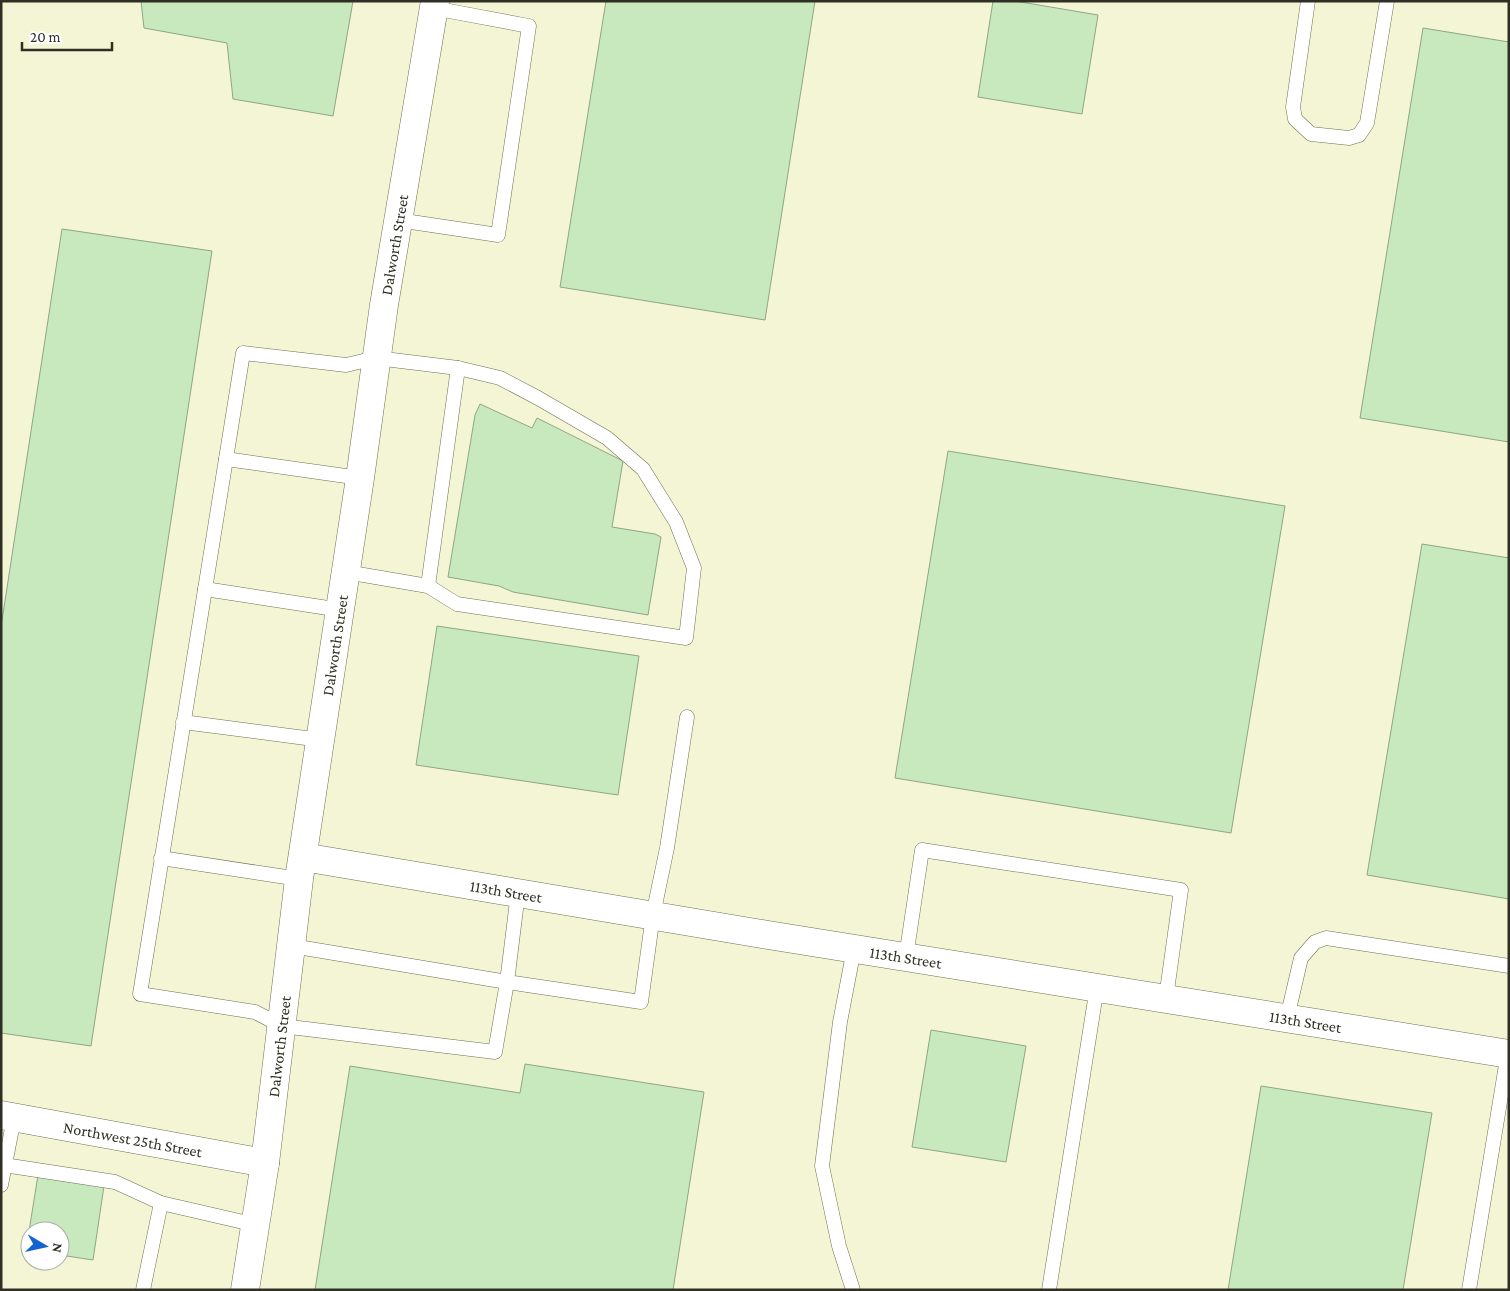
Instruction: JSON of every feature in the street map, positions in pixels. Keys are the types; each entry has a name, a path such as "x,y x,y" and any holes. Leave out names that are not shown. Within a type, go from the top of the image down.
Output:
{"street":[{"name":"Dalworth Street","path":"245,1290 265,1163 301,868 341,610 376,358 434,4"},
{"name":"113th Street","path":"301,868 518,893 1508,1053"},
{"name":"Northwest 25th Street","path":"8,1116 265,1163"}],"lane":[{"path":"1308,1 1293,107 1295,119 1312,134 1349,138 1359,135 1367,123 1387,1"},
{"path":"398,220 498,236 529,26 434,4"},
{"path":"346,572 428,586 457,604 686,638 694,568 676,522 643,469 606,438 500,378 458,368 376,358 346,365 243,353 140,994 255,1012 282,1026 495,1052 507,982 518,893"},
{"path":"428,586 458,368"},
{"path":"226,459 360,478"},
{"path":"205,589 341,610"},
{"path":"292,946 640,1002 653,916 667,848 687,717"},
{"path":"183,722 320,740"},
{"path":"906,957 922,850 1181,890 1166,998"},
{"path":"161,858 301,868"},
{"path":"1287,1018 1301,958 1315,942 1326,938 1509,966"},
{"path":"853,1290 839,1246 822,1166 840,1022 854,948"},
{"path":"1049,1290 1097,987"},
{"path":"1469,1290 1508,1053"},
{"path":"1,1185 8,1116"},
{"path":"4,1165 115,1182 160,1203 256,1225"},
{"path":"143,1290 160,1203"}],"building":[{"path":"141,1 353,1 333,116 233,99 227,43 144,28"},
{"path":"606,1 815,1 765,320 560,287"},
{"path":"993,1 1015,1 1098,15 1082,114 978,97"},
{"path":"1423,28 1509,42 1509,442 1360,418"},
{"path":"62,229 212,251 91,1046 1,1033 1,627"},
{"path":"480,404 532,428 537,418 623,461 612,527 655,534 661,537 648,615 513,592 499,586 448,577 475,415"},
{"path":"948,451 1285,506 1231,833 895,778"},
{"path":"1422,544 1509,558 1509,899 1367,875"},
{"path":"437,626 639,656 618,795 416,765"},
{"path":"931,1030 1026,1046 1006,1162 912,1147"},
{"path":"525,1064 704,1092 673,1290 315,1290 350,1066 520,1093"},
{"path":"1261,1086 1432,1113 1403,1290 1228,1290"},
{"path":"38,1175 104,1186 93,1260 70,1257 70,1221 31,1221"}]}
